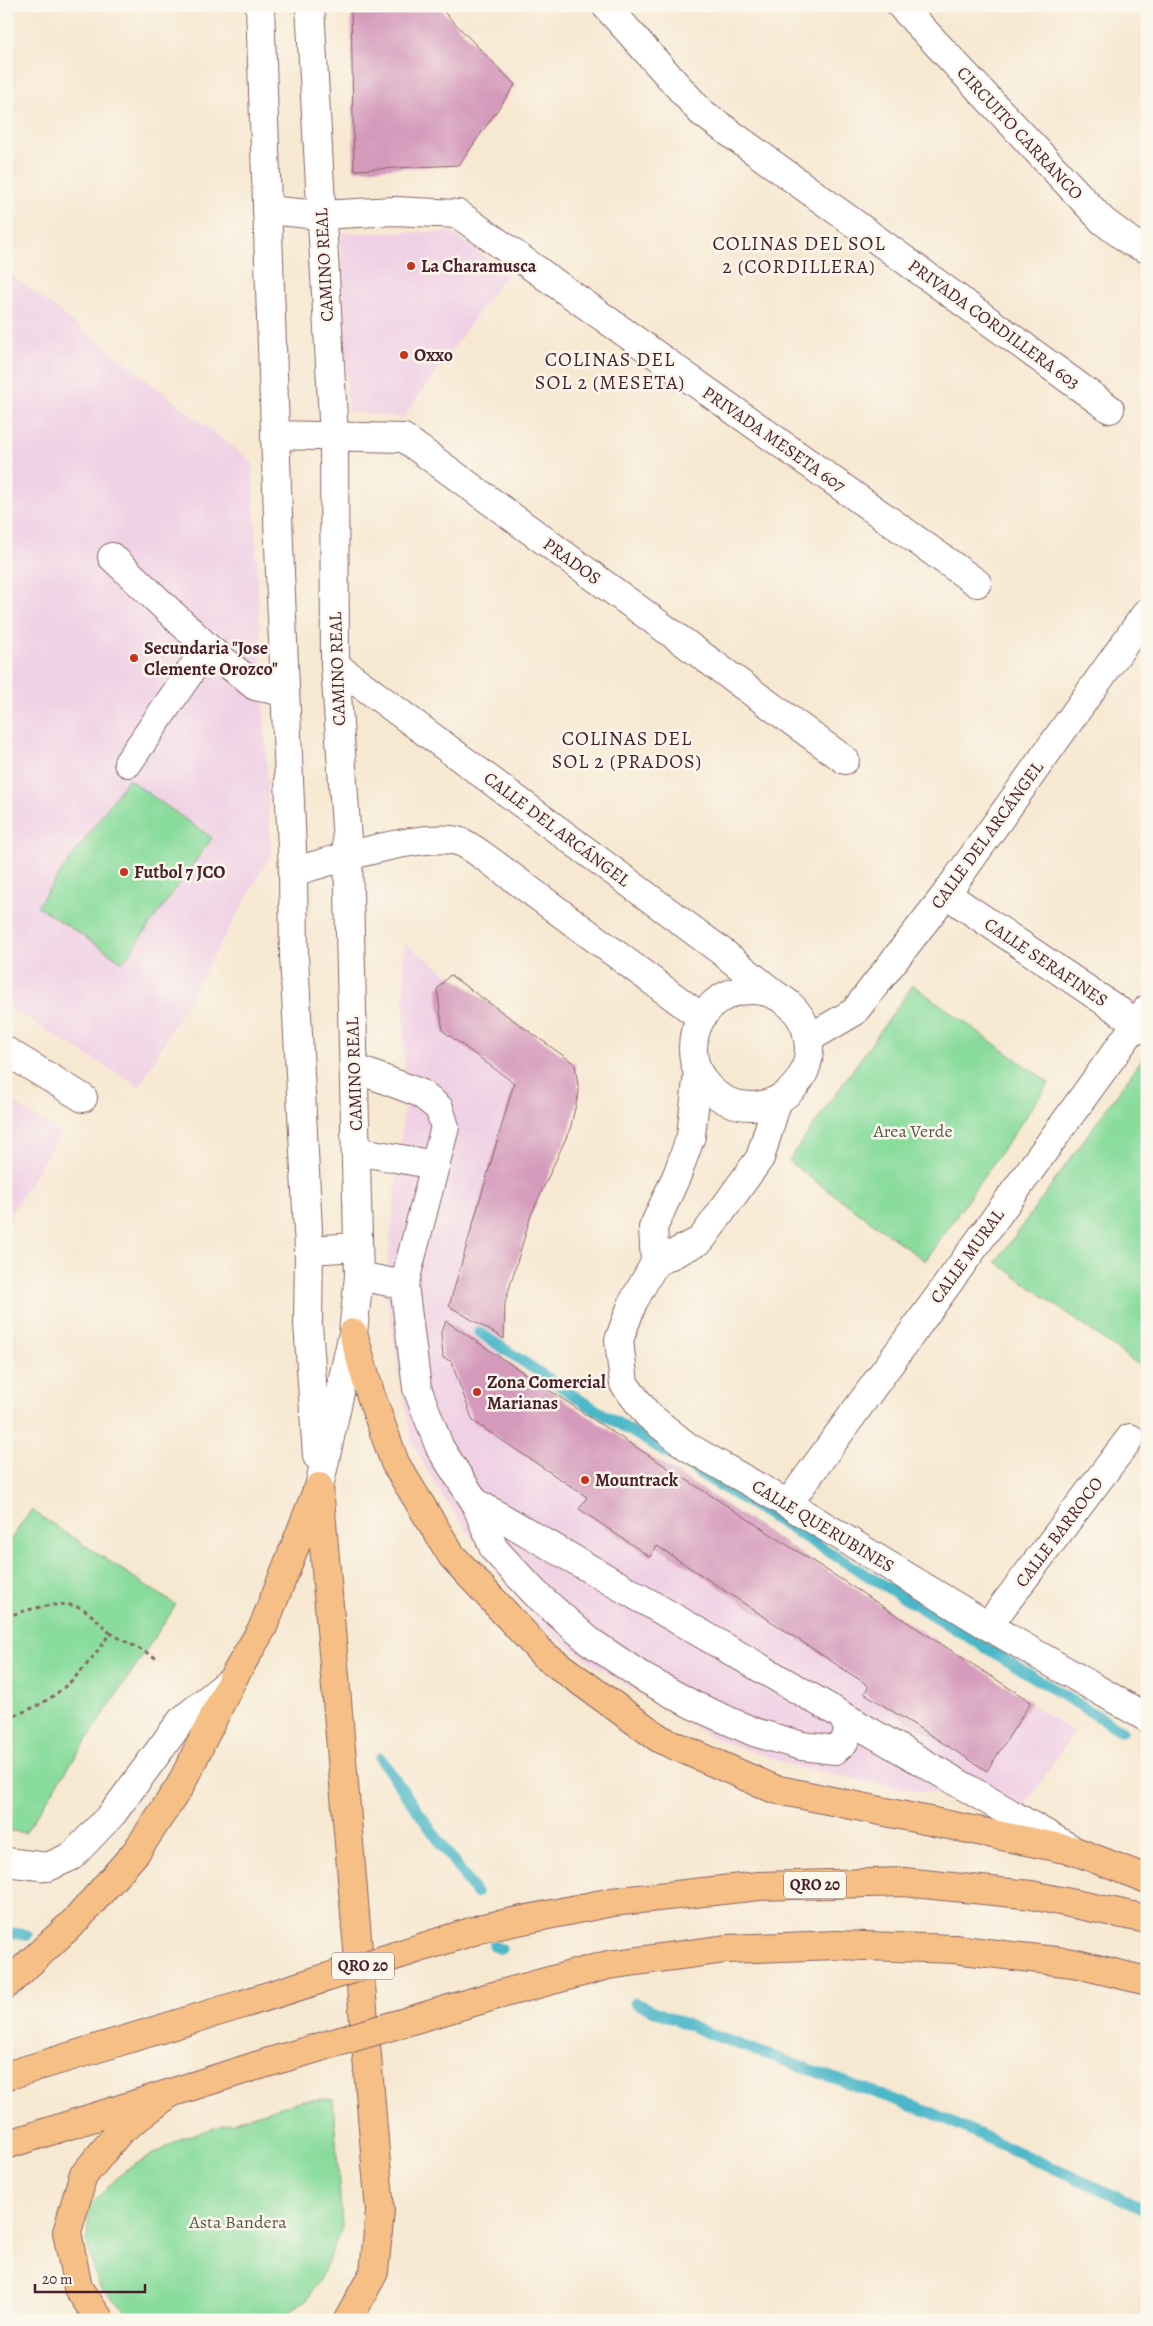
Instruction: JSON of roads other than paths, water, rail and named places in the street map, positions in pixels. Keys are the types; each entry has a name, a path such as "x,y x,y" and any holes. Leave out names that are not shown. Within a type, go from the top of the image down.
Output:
{"highway":[{"path":"353,1333 371,1396 396,1463 452,1556 544,1655 660,1739 774,1789 1076,1851 1147,1879"},
{"path":"6,1985 78,1918 136,1852 180,1786 232,1680 263,1627 319,1487"},
{"path":"319,1487 380,2211 374,2272 348,2320"},
{"name":"QRO 20","path":"6,2076 483,1928 612,1902 759,1886 904,1882 1031,1895 1147,1919"},
{"path":"6,2145 256,2066 490,1996 608,1965 726,1949 836,1945 954,1949 1073,1963 1147,1981"},
{"path":"100,2320 78,2288 67,2232 83,2176 120,2131 169,2094"}],"street":[{"path":"260,6 293,872 294,956 310,1250 308,1323 319,1487"},
{"name":"CAMINO REAL","path":"310,6 320,214 334,437 335,665 348,856 359,1276 353,1333 319,1487"},
{"name":"PRIVADA CORDILLERA 603","path":"606,6 701,112 1110,409"},
{"name":"CIRCUITO CARRANCO","path":"904,7 1103,221 1131,242 1147,248"},
{"name":"PRIVADA MESETA 607","path":"267,210 320,214 394,211 458,214 978,583"},
{"name":"PRADOS","path":"275,435 404,438 845,760"},
{"path":"112,557 207,647 255,686 285,692"},
{"name":"CALLE DEL ARCÁNGEL","path":"808,1039 854,1012 946,894 1147,612"},
{"path":"128,763 207,647"},
{"name":"CALLE DEL ARCÁNGEL","path":"335,665 721,951 777,996"},
{"path":"293,872 348,856 404,844 440,839 461,842 493,863 701,1017"},
{"name":"CALLE SERAFINES","path":"946,894 1143,1021"},
{"path":"744,990 761,991 777,996 792,1007 802,1022 808,1039 808,1057 803,1074 792,1088 778,1099 763,1105 747,1105 732,1102 718,1095 706,1085 698,1072 693,1058 695,1030 701,1017 712,1004 727,995 744,990"},
{"name":"CALLE MURAL","path":"788,1504 1143,1021"},
{"path":"6,1051 83,1098"},
{"path":"354,1068 420,1093 439,1108 445,1127 404,1285 417,1388 440,1448 475,1502 494,1549 535,1593 588,1640 644,1678 692,1705 754,1732 802,1746 835,1750 844,1742 849,1730 843,1716"},
{"path":"698,1072 691,1136 678,1175 654,1228 655,1263 701,1240 760,1158 778,1099"},
{"path":"356,1151 435,1165"},
{"path":"310,1250 358,1247"},
{"name":"CALLE QUERUBINES","path":"655,1263 633,1302 619,1340 624,1384 648,1415 688,1447 788,1504 988,1626 1147,1718"},
{"path":"359,1276 404,1285"},
{"name":"CALLE BARROCO","path":"988,1626 1130,1438"},
{"path":"475,1502 1076,1851"},
{"path":"6,1862 48,1867 72,1856 113,1813 181,1722 232,1680"}],"waterway":[{"path":"479,1332 585,1403 1122,1731"},
{"path":"380,1758 476,1893"},
{"path":"6,1932 27,1935"},
{"path":"494,1946 501,1949"},
{"path":"635,2003 715,2036 932,2113 1137,2206 1147,2213"}],"place":[{"name":"La Charamusca","path":"411,266"},
{"name":"Oxxo","path":"404,355"},
{"name":"Secundaria \"Jose Clemente Orozco\"","path":"134,658"},
{"name":"Futbol 7 JCO","path":"124,872"},
{"name":"Zona Comercial Marianas","path":"477,1392"},
{"name":"Mountrack","path":"585,1480"}],"district":[{"name":"COLINAS DEL SOL 2 (CORDILLERA)","path":"799,254"},
{"name":"COLINAS DEL SOL 2 (MESETA)","path":"610,370"},
{"name":"COLINAS DEL SOL 2 (PRADOS)","path":"627,750"}],"park label":[{"name":"Area Verde","path":"913,1131"},
{"name":"Asta Bandera","path":"238,2222"}]}
